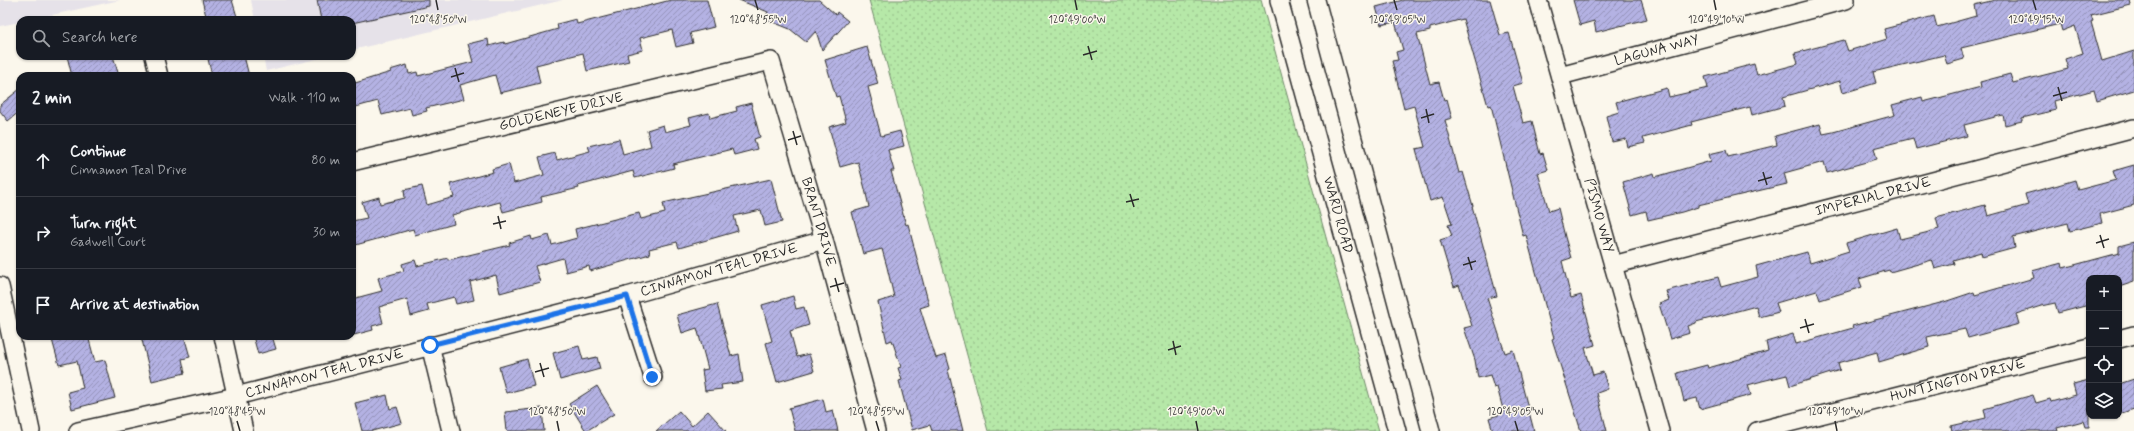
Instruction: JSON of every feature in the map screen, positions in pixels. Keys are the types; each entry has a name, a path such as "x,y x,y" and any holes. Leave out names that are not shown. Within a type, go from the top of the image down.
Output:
{"street":[{"name":"WARD ROAD","path":"1279,0 1397,431"},
{"path":"1316,0 1432,431"},
{"name":"PISMO WAY","path":"1538,0 1660,431"},
{"name":"LAGUNA WAY","path":"1560,76 1846,0"},
{"path":"155,60 158,72"},
{"name":"GOLDENEYE DRIVE","path":"356,161 771,61"},
{"name":"BRANT DRIVE","path":"771,61 824,240 876,431"},
{"name":"IMPERIAL DRIVE","path":"1613,265 2134,128"},
{"name":"CINNAMON TEAL DRIVE","path":"78,431 236,396 430,345 627,296 824,240"},
{"path":"0,286 31,431"},
{"path":"627,296 652,377"},
{"path":"2122,338 2134,335"},
{"path":"223,340 244,431"},
{"path":"430,345 451,431"},
{"name":"HUNTINGTON DRIVE","path":"1757,431 2086,348"}],"shaded area":[{"path":"0,0 120,0 47,16 16,16 16,23 0,26"},
{"path":"251,0 563,0 356,49 356,16 254,16"},
{"path":"264,60 312,60 266,71"}],"green space":[{"path":"869,0 1261,0 1379,431 988,431"}],"building":[{"path":"202,0 232,0 237,16 206,16"},
{"path":"317,0 429,0 429,6 356,22 356,16 320,16"},
{"path":"671,0 707,0 714,27 690,33 693,43 676,47 672,30 640,38 643,50 627,54 629,61 587,71 583,53 536,65 540,83 500,93 495,75 460,85 464,99 426,108 427,111 412,115 410,108 382,115 378,101 356,107 356,83 391,72 390,70 407,65 409,74 417,72 418,76 473,62 468,44 488,39 489,46 504,42 505,44 558,29 557,24 576,19 577,24"},
{"path":"739,0 819,0 836,15 837,12 848,21 822,50 816,31 806,42 790,29 765,19 768,12"},
{"path":"1403,0 1490,0 1500,35 1509,33 1523,83 1513,86 1523,123 1532,121 1540,154 1543,153 1548,170 1538,173 1549,211 1558,208 1571,258 1562,261 1571,298 1581,295 1595,345 1585,348 1593,375 1603,372 1608,389 1597,393 1607,431 1581,431 1552,339 1554,338 1526,235 1523,236 1491,105 1488,106 1463,19 1430,28 1430,31 1417,34 1430,84 1439,82 1444,100 1447,99 1452,118 1445,120 1459,173 1463,172 1497,296 1487,298 1505,353 1513,350 1534,431 1493,431 1489,418 1504,413 1497,387 1494,388 1490,375 1478,378 1475,360 1464,328 1472,326 1459,285 1454,287 1440,240 1452,236 1448,225 1452,224 1443,197 1430,201 1416,149 1425,147 1414,106 1404,109 1392,61 1398,60 1396,52 1403,50 1395,22 1381,25 1376,7"},
{"path":"1573,0 1641,0 1647,19 1596,32 1594,21 1580,25"},
{"path":"1995,0 2130,0 2131,5 2091,15 2093,21 2091,22 2102,61 2134,51 2134,90 2097,101 2094,90 2054,101 2056,110 2022,118 2022,121 2005,125 2003,115 1964,125 1967,136 1916,149 1913,138 1874,148 1877,159 1827,173 1824,162 1784,173 1787,184 1698,205 1698,207 1682,212 1648,220 1646,211 1632,215 1623,182 1654,173 1655,177 1711,161 1709,154 1726,150 1728,157 1777,145 1775,136 1820,124 1823,134 1895,115 1892,105 1922,97 1923,102 1981,87 1980,82 2010,74 2013,83 2068,69 2065,59 2083,53 2075,26 2062,31 2060,24 1961,48 1964,59 1947,64 1944,55 1873,72 1876,83 1843,93 1840,81 1783,97 1785,106 1752,115 1750,107 1691,122 1692,125 1643,138 1645,143 1628,147 1626,139 1612,142 1606,116 1619,112 1616,102 1667,88 1669,97 1708,88 1705,77 1754,64 1757,75 1798,64 1795,53 1844,40 1848,51 1887,39 1884,29 1934,16 1937,27 1976,16 1974,5"},
{"path":"867,47 878,84 868,87 881,136 900,131 904,146 888,150 894,171 891,171 906,225 908,224 929,305 920,308 936,358 946,355 950,369 948,370 963,431 932,431 930,425 912,430 899,381 902,380 898,368 901,367 892,340 887,342 878,302 894,297 887,267 882,249 863,254 852,212 869,207 858,162 840,167 829,127 846,122 839,96 836,97 825,60"},
{"path":"68,60 114,60 118,72 71,72"},
{"path":"208,60 245,60 248,72 211,72"},
{"path":"16,92 16,114 8,121 0,111 0,105"},
{"path":"751,103 760,137 754,139 757,149 734,155 732,149 673,164 674,168 635,178 633,171 578,186 579,188 541,197 542,202 503,212 500,202 452,215 454,224 415,235 413,229 356,245 356,220 367,218 362,202 379,197 380,204 405,198 404,190 422,186 427,205 454,197 450,184 493,172 492,169 509,164 514,183 544,175 539,157 555,153 557,160 590,151 588,146 619,139 623,154 651,146 647,130 663,125 665,132 691,125 689,118 709,113 710,118 737,111 736,107"},
{"path":"2134,165 2134,205 2100,214 2102,223 2070,231 2068,223 2013,237 2015,248 1982,257 1981,252 1953,260 1954,264 1935,269 1932,260 1890,272 1889,270 1859,279 1862,287 1820,300 1817,291 1776,303 1779,312 1759,317 1756,306 1696,322 1688,326 1690,333 1670,339 1659,304 1669,300 1666,291 1718,277 1721,287 1758,277 1756,266 1807,252 1810,263 1849,251 1846,243 1897,228 1900,239 1925,233 1939,229 1936,218 1985,205 1988,216 2028,205 2025,194 2075,180 2078,190 2116,180 2113,171"},
{"path":"771,179 782,222 765,226 761,210 734,216 738,231 679,248 677,242 649,249 650,254 590,271 589,266 566,272 563,258 535,266 540,282 500,293 496,275 470,282 474,300 456,304 454,297 427,304 429,311 411,316 407,299 379,307 383,323 372,326 373,330 356,334 356,298 382,291 378,278 404,271 402,264 415,260 417,266 448,258 448,260 510,245 509,243 531,236 532,240 549,235 552,245 577,238 575,229 639,213 641,219 665,213 663,203"},
{"path":"2134,242 2134,282 2122,286 2122,275 2086,275 2086,306 2058,313 2055,303 2041,306 2016,314 2019,324 1968,338 1965,329 1927,337 1929,347 1879,362 1877,352 1838,363 1840,370 1790,386 1787,375 1762,381 1748,385 1751,395 1700,409 1697,398 1684,401 1677,373 1707,365 1708,368 1768,351 1766,342 1793,334 1796,344 1853,328 1852,326 1944,302 1974,292 1975,295 2034,278 2032,271 2062,263 2063,268 2119,253 2119,246"},
{"path":"793,296 796,309 804,307 809,325 790,331 797,357 809,354 814,371 777,382 766,343 772,341 762,305"},
{"path":"717,304 731,356 739,354 743,382 721,385 722,389 705,391 702,370 708,369 697,328 682,333 677,315"},
{"path":"52,340 89,340 95,362 105,360 115,398 72,409 68,392 83,388 77,361 59,365"},
{"path":"142,340 185,340 190,357 182,359 185,373 152,381"},
{"path":"254,340 273,340 276,349 258,354"},
{"path":"579,346 583,360 597,357 600,369 560,380 553,353"},
{"path":"527,359 534,386 506,393 499,367"},
{"path":"2134,379 2134,409 2122,413 2122,383"},
{"path":"2086,381 2086,419 2089,419 2089,427 2085,427 2083,421 2057,428 2058,431 1952,431 1951,426 1986,418 1984,409 2033,395 2036,403 2050,399 2051,402 2076,395 2073,384"},
{"path":"597,386 614,414 586,431 569,404"},
{"path":"387,395 390,409 397,407 402,423 372,431 362,431 355,403"},
{"path":"823,399 826,412 833,410 838,431 795,431 789,408"},
{"path":"542,408 544,431 507,431 505,412"},
{"path":"679,411 692,426 708,411 726,431 656,431"}],"route":[{"path":"430,345 627,296 652,377"}]}
